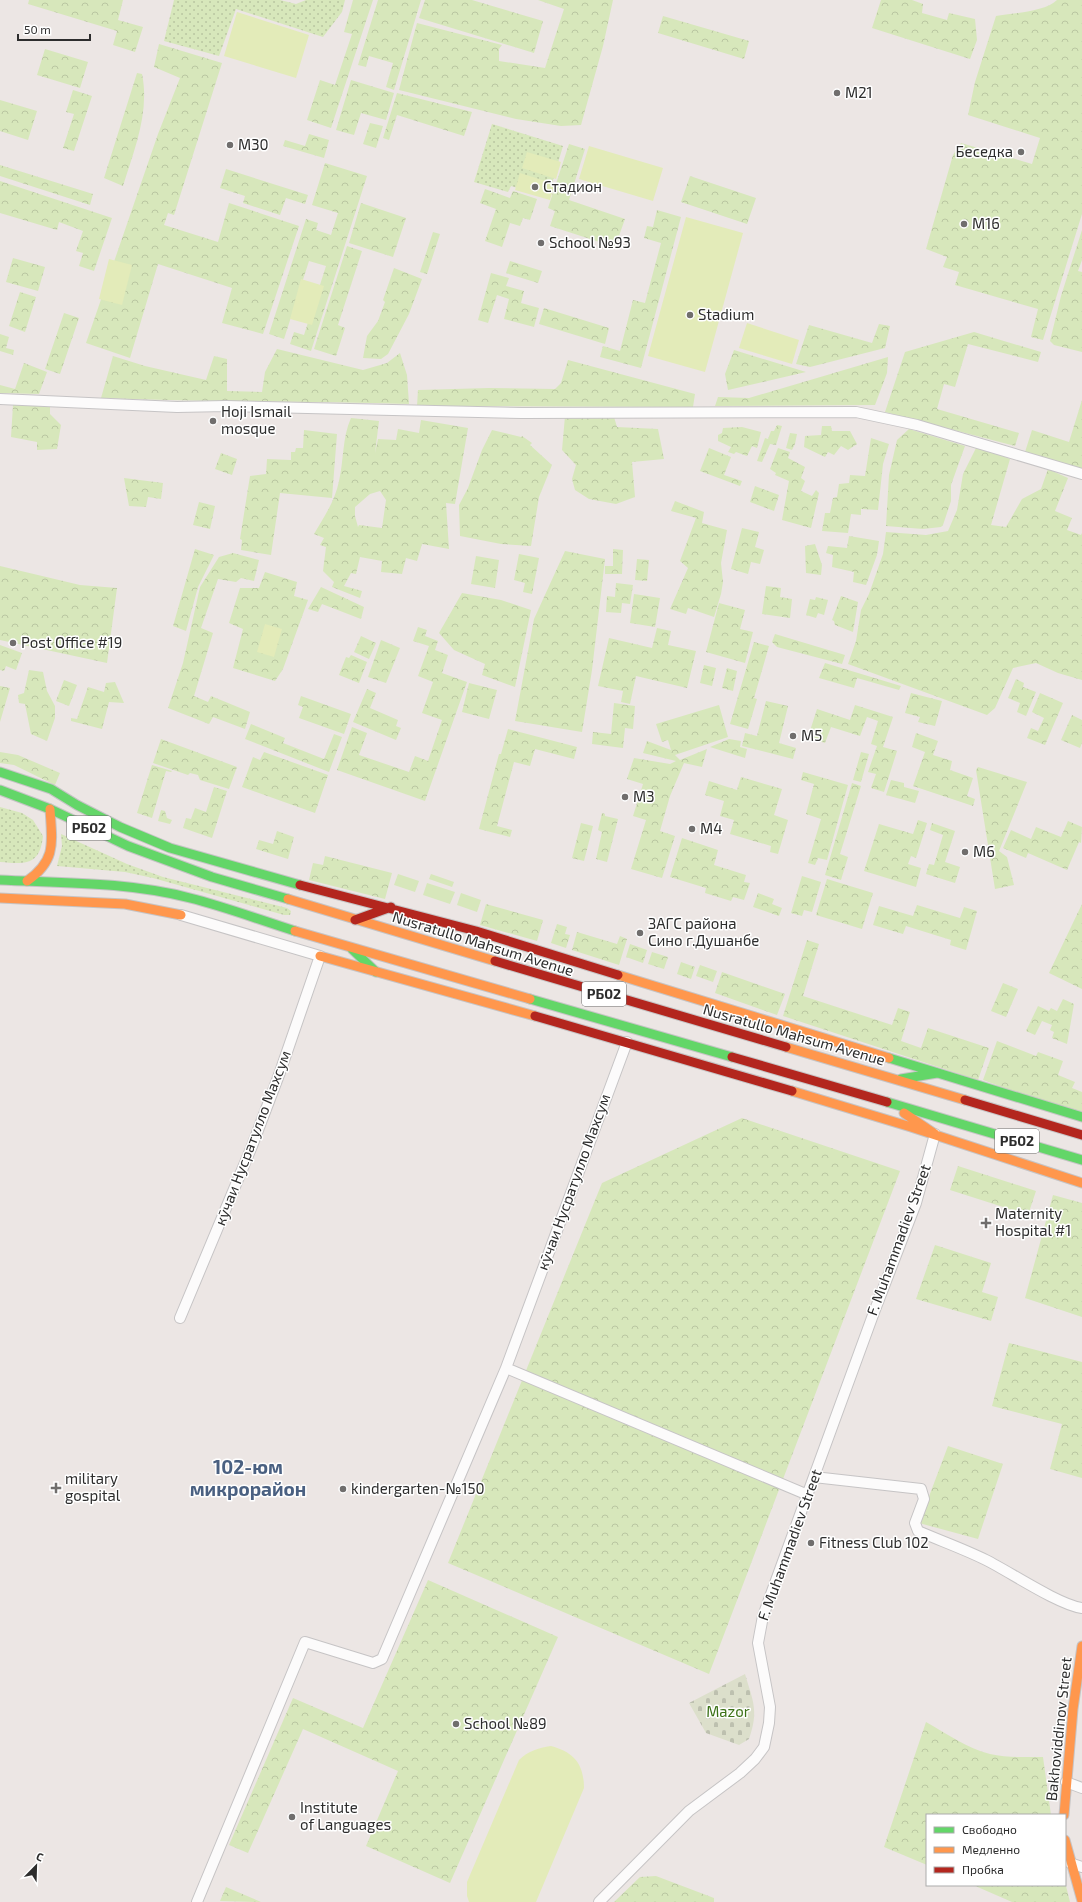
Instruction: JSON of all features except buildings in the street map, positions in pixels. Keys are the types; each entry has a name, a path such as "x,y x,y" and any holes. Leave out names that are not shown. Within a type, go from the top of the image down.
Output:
{"main road":[{"path":"0,772 51,789 77,805 120,827 170,848 226,865 497,938 1082,1117"},
{"name":"Nusratullo Mahsum Avenue","path":"0,790 50,809 128,846 212,877 355,920 842,1077 891,1104 1082,1160"},
{"name":"РБ02","path":"27,881 44,866 50,854 52,839 50,809"},
{"name":"Nusratullo Mahsum Avenue","path":"0,880 104,885 147,890 190,898 351,948 842,1077 896,1080 1082,1135"},
{"path":"0,898 125,904 181,915"},
{"path":"355,920 390,908"},
{"path":"351,948 376,972"},
{"path":"320,956 627,1042 935,1134 1082,1183"},
{"path":"896,1080 937,1073"},
{"path":"891,1104 935,1134"},
{"name":"Bakhoviddinov Street","path":"1064,1814 1066,1782 1078,1701 1082,1646"},
{"path":"1066,1845 1082,1901"}],"street":[{"path":"0,399 177,407 233,406 522,413 856,412 917,425 1082,474"},
{"path":"181,915 320,956"},
{"name":"кӯчаи Нусратулло Махсум","path":"180,1318 252,1146 279,1075 320,956"},
{"name":"кӯчаи Нусратулло Махсум","path":"197,1902 305,1642 373,1663 382,1659 506,1368 627,1042"},
{"name":"F. Muhammadiev Street","path":"599,1902 689,1811 740,1773 755,1760 764,1747 769,1723 770,1707 758,1643 763,1616 873,1315 916,1204 935,1134"},
{"path":"506,1368 808,1495"},
{"path":"814,1477 921,1489 924,1498 915,1523 918,1531 985,1560 1048,1594 1075,1607 1082,1608"},
{"path":"1066,1782 1082,1788"},
{"path":"1070,1863 1082,1867"}],"green space":[{"path":"29,0 123,0 118,20 143,27 135,52 113,45 117,31 28,4"},
{"path":"174,0 280,0 296,4 306,0 345,0 342,12 323,37 236,9 219,56 164,41"},
{"path":"353,0 373,0 331,128 307,120 320,80 335,85 352,34 344,32"},
{"path":"378,0 421,0 394,90 386,87 393,63 369,56 366,67 358,65"},
{"path":"425,0 472,0 543,21 534,53 419,18"},
{"path":"538,0 613,0 603,46 581,125 561,126 516,119 399,90 417,23 502,45 499,49 499,61 545,68 564,9"},
{"path":"881,0 912,0 923,4 922,13 947,20 949,13 975,19 977,40 970,59 872,28"},
{"path":"1057,0 1082,0 1082,214 1043,340 1031,337 1038,309 955,285 959,272 943,267 947,257 926,249 953,155 961,143 1032,164 1040,138 968,115 975,82 996,16 1037,10 1052,4"},
{"path":"237,12 309,35 296,78 224,56"},
{"path":"663,16 749,41 744,59 658,33"},
{"path":"159,44 222,63 174,215 168,213 164,225 218,242 229,203 299,226 263,334 222,323 232,288 158,264 130,358 86,343 158,134 180,78 154,67"},
{"path":"45,49 88,62 80,88 37,75"},
{"path":"137,73 142,74 144,102 140,131 123,186 104,178"},
{"path":"351,80 394,93 386,120 361,113 354,135 336,130"},
{"path":"73,90 92,96 74,151 63,148 74,114 66,112"},
{"path":"397,93 472,112 464,136 397,115 389,140 383,138"},
{"path":"0,100 37,111 28,140 0,131"},
{"path":"370,123 383,126 376,148 363,144"},
{"path":"492,124 563,146 548,197 511,186 508,192 474,182"},
{"path":"309,134 329,140 324,158 283,146 285,140 305,146"},
{"path":"569,144 585,149 569,200 625,219 615,247 550,226 555,211 548,208"},
{"path":"589,146 663,168 653,201 579,179"},
{"name":"Стадион","path":"527,152 561,162 556,179 522,168"},
{"path":"325,163 367,176 311,351 290,344 294,332 304,335 326,266 309,261 284,339 269,334 306,219 318,223 316,230 331,235 338,213 312,205"},
{"path":"0,165 93,194 90,205 0,176"},
{"path":"226,169 308,195 305,204 286,198 280,215 243,203 245,196 220,188"},
{"name":"Стадион","path":"520,173 555,184 550,200 515,190"},
{"path":"690,176 756,198 747,224 681,202"},
{"path":"0,181 112,218 94,271 79,266 83,253 76,251 83,231 59,222 57,230 0,213"},
{"path":"485,189 510,198 513,191 537,199 530,220 523,218 520,226 510,223 502,247 485,241 496,209 480,203"},
{"path":"361,203 406,218 393,257 349,243"},
{"path":"657,210 681,217 641,368 600,357 603,346 620,351 633,300 645,303 661,243 644,238 647,226 653,227"},
{"name":"Stadium","path":"686,217 743,233 705,372 648,356"},
{"path":"1082,230 1082,260 1078,271 1082,272 1082,352 1054,345 1050,341 1061,296"},
{"path":"433,232 440,234 427,274 420,272"},
{"path":"347,246 362,251 338,325 345,328 336,356 314,349"},
{"path":"13,258 45,267 38,291 6,282"},
{"path":"109,259 132,265 122,305 99,299"},
{"path":"510,261 542,271 538,283 506,273"},
{"path":"394,268 422,279 409,314 388,354 381,359 363,358 367,336 378,321 385,302 383,300"},
{"path":"491,273 509,278 506,286 524,291 521,303 539,308 534,327 504,319 509,299 497,295 488,323 478,320"},
{"path":"301,279 324,286 312,325 290,319"},
{"path":"20,292 36,297 25,332 9,326"},
{"path":"544,308 609,328 605,344 539,324"},
{"path":"64,313 79,318 60,374 45,369"},
{"path":"747,323 799,340 792,364 739,348"},
{"path":"879,324 890,326 885,348 810,367 796,364 809,325 872,343"},
{"path":"974,332 1041,352 1038,362 968,344 955,387 944,384 937,409 1019,433 1015,446 885,412 905,352"},
{"path":"0,334 9,337 6,348 14,350 13,355 0,351"},
{"path":"277,349 363,370 387,363 400,353 407,375 409,404 101,398 113,356 145,366 206,380 214,356 227,359 227,391 262,392 265,372"},
{"path":"734,350 806,372 728,390 725,374"},
{"path":"888,357 887,373 875,405 715,406 718,397 749,398"},
{"path":"568,360 695,394 693,407 417,406 418,390 489,388 555,389 561,383"},
{"path":"24,363 47,372 39,394 0,393 0,385 15,389"},
{"path":"1082,400 1082,469 1025,452 1032,430 1069,442"},
{"path":"50,404 50,414 61,425 57,449 37,450 37,442 11,437 13,405"},
{"path":"565,416 614,417 617,427 658,429 664,459 632,462 635,497 616,504 589,499 575,490 572,479 576,465 562,450"},
{"path":"351,418 379,421 375,453 378,439 396,440 398,429 419,433 421,420 468,428 455,504 446,503 449,549 422,544 417,561 406,558 402,574 381,572 382,561 360,557 356,574 351,573 344,586 362,591 360,598 332,587 334,582 323,571 326,547 320,545 324,538 314,534 329,509 335,495 341,473 348,426","holes":["380,491 386,500 382,528 359,525 358,527 355,516 355,507 370,494"]},
{"path":"777,425 782,426 776,445 770,444 762,462 757,461 765,438 768,439 771,431 774,431"},
{"path":"822,426 831,426 832,431 850,431 857,444 848,450 841,446 834,455 828,452 825,457 804,447 805,436 821,435"},
{"path":"742,427 761,432 757,448 752,446 747,456 736,452 734,454 728,452 731,447 718,441 718,435 722,433 723,428"},
{"path":"909,429 965,446 951,485 951,501 941,527 923,529 886,526 889,475 897,440"},
{"path":"304,430 337,434 332,498 280,493 271,555 241,550 242,540 240,539 250,476 266,474 267,459 291,460 291,452 295,452 296,448 303,448"},
{"path":"492,430 522,436 532,443 530,445 552,465 539,497 531,546 501,544 460,536 459,505 468,488 482,450"},
{"path":"790,433 797,434 792,450 786,448"},
{"path":"871,438 889,444 883,464 878,510 861,509 861,515 851,514 848,533 822,531 825,513 830,513 833,498 837,497 839,484 849,483 850,475 865,476"},
{"path":"977,446 1010,459 991,525 1006,527 1022,499 1041,489 1048,469 1068,478 1055,511 1072,518 1067,530 1081,535 1082,533 1082,680 1058,673 1036,663 1013,668 995,708 987,715 848,664 856,641 861,610 869,594 883,554 886,532 926,535 948,531 957,510 963,474"},
{"path":"709,448 731,457 724,475 742,481 740,486 700,471"},
{"path":"778,448 790,452 788,458 805,467 801,478 805,481 801,491 812,496 816,490 819,493 811,528 782,520 789,481 775,475 776,473 770,469"},
{"path":"221,453 237,459 232,475 215,469"},
{"path":"124,478 163,483 161,499 148,497 146,507 129,506"},
{"path":"755,486 779,495 774,511 750,502"},
{"path":"675,501 704,512 702,523 727,530 721,563 723,582 714,617 688,608 686,614 670,609 688,568 680,561 696,518 671,511"},
{"path":"199,502 215,506 210,529 193,525"},
{"path":"742,528 759,532 755,547 764,550 760,564 751,562 748,574 731,569"},
{"path":"849,536 879,541 877,555 866,585 853,582 854,572 832,567 833,555 826,553 828,546 847,548"},
{"path":"815,544 822,565 821,575 806,573 805,546"},
{"path":"195,549 214,555 198,587 186,631 173,626"},
{"path":"613,549 623,550 622,574 605,574 605,566 613,566"},
{"path":"565,551 605,559 592,670 582,732 515,721 534,619"},
{"path":"233,553 259,560 254,581 241,578 236,582 218,579 201,628 213,633 194,696 208,702 211,696 250,712 245,729 213,717 209,724 168,708 183,663 200,587 219,557"},
{"path":"519,554 539,558 532,594 523,592 525,583 514,580"},
{"path":"476,556 499,560 495,588 471,584"},
{"path":"637,559 649,560 647,581 635,580"},
{"path":"0,566 80,585 117,588 107,663 0,640"},
{"path":"265,572 297,582 294,596 308,600 283,669 275,681 233,668 243,629 229,623 240,588 259,588"},
{"path":"616,583 633,585 630,604 622,603 621,613 606,612 607,596 615,597"},
{"path":"766,586 781,588 780,597 792,599 790,618 762,614"},
{"path":"321,587 364,607 361,619 322,604 318,612 308,609"},
{"path":"462,593 501,600 531,610 515,687 482,675 485,664 454,650 439,633"},
{"path":"634,594 660,598 655,627 630,623"},
{"path":"841,596 858,602 853,632 835,625 834,621 832,620"},
{"path":"816,597 828,600 824,615 818,613 816,618 806,615 810,599 815,600"},
{"path":"719,603 745,610 740,629 753,632 745,663 706,652"},
{"path":"265,624 282,629 274,657 257,652"},
{"path":"418,627 427,630 425,636 438,641 435,650 448,655 442,673 467,682 425,801 337,770 352,727 367,733 359,755 409,772 415,756 428,761 442,720 422,713 433,682 418,676 429,646 413,641"},
{"path":"657,628 671,631 668,645 696,651 687,688 636,676 630,704 621,702 623,691 598,686 609,638 652,648"},
{"path":"775,634 845,655 842,664 777,647 772,642"},
{"path":"361,636 376,643 369,659 354,652"},
{"path":"381,640 400,648 386,683 368,677"},
{"path":"754,642 769,646 754,698 757,699 748,729 730,724"},
{"path":"0,645 22,653 16,670 6,666 4,671 0,670"},
{"path":"351,655 367,662 359,683 339,675 346,657 349,658"},
{"path":"825,663 901,686 899,690 857,678 854,688 819,678"},
{"path":"704,665 716,668 712,686 700,683"},
{"path":"727,668 737,671 733,691 722,688"},
{"path":"29,670 43,672 47,691 55,706 55,718 47,741 31,734 25,704 19,703 18,695 24,693"},
{"path":"1016,679 1024,683 1023,687 1036,692 1026,716 1017,712 1020,703 1008,698"},
{"path":"64,680 77,685 69,706 56,701"},
{"path":"115,682 124,703 109,702 102,729 71,721 71,718 77,719 88,687 104,692 106,683"},
{"path":"469,683 497,690 489,719 462,712"},
{"path":"0,686 10,688 0,722"},
{"path":"367,689 376,693 370,708 398,720 396,726 401,728 396,740 353,722"},
{"path":"911,693 942,701 935,726 918,722 920,717 905,713"},
{"path":"1040,693 1063,703 1045,745 1027,738 1031,728 1038,731 1044,718 1032,712"},
{"path":"301,696 351,714 344,734 299,718 303,707 298,705"},
{"path":"766,701 788,706 779,743 796,748 793,759 742,746 745,733 757,736"},
{"path":"614,703 635,706 633,729 625,728 623,748 592,744 593,732 611,734"},
{"path":"719,705 728,737 675,755 680,760 707,749 702,767 684,763 670,796 660,831 675,836 662,878 631,869 646,820 633,816 643,784 627,779 634,758 670,764 676,761 643,753 647,741 671,750 668,740 662,742 656,724"},
{"path":"855,705 893,717 883,747 897,751 884,792 871,788 876,774 868,772 877,746 871,744 878,721 867,717 860,736 831,727 825,743 808,737 817,709 850,720"},
{"path":"1072,715 1082,720 1082,743 1080,748 1061,740"},
{"path":"251,724 285,738 283,743 324,759 334,734 342,737 329,772 245,739"},
{"path":"508,729 577,747 574,759 535,749 530,766 514,762 497,826 512,830 510,837 479,829 499,754 501,754"},
{"path":"916,733 938,741 933,755 952,761 950,770 973,778 967,796 975,799 973,806 913,786 925,752 912,747"},
{"path":"161,739 237,767 229,789 200,780 198,775 190,773 188,775 153,763"},
{"path":"729,739 741,741 740,747 747,749 745,758 710,747"},
{"path":"0,752 18,755 60,773 55,785 14,765 0,763"},
{"path":"264,752 328,775 315,813 242,787 253,757 260,760"},
{"path":"861,752 869,754 861,782 853,780"},
{"path":"152,765 172,771 166,771 152,818 137,813"},
{"path":"978,767 1027,782 999,851 1007,857 1014,885 995,889 976,770"},
{"path":"803,772 848,785 827,860 818,858 815,865 808,863 821,819 806,814 814,784 801,780"},
{"path":"741,777 782,789 774,815 788,820 778,854 770,852 771,846 730,834 734,820 720,816 724,801 705,795 709,781 737,790"},
{"path":"891,780 904,783 904,787 919,791 915,803 886,795"},
{"path":"852,783 861,786 840,854 848,857 841,880 825,875"},
{"path":"214,787 227,791 212,838 183,828 186,818 191,819 195,808 206,812"},
{"path":"0,807 22,813 33,820 43,836 39,853 35,858 24,863 0,862"},
{"path":"161,810 165,811 167,818 172,820 170,824 158,821"},
{"path":"602,813 605,814 605,816 618,819 607,862 596,859 602,832 598,830"},
{"path":"918,820 927,823 916,858 911,856 908,864 921,868 916,887 864,871 879,824 913,834"},
{"path":"1068,821 1082,827 1081,843 1079,842 1067,870 1028,853 1026,858 1003,848 1011,830 1031,839 1036,827 1061,837"},
{"path":"581,823 593,826 584,861 572,858"},
{"path":"932,823 955,831 945,862 960,867 955,883 926,874 929,864 934,865 943,835 930,830"},
{"path":"277,831 294,837 288,859 256,849 259,840 273,844"},
{"path":"61,834 127,864 163,877 287,908 291,911 290,915 284,915 153,878 125,872 57,866 62,846"},
{"path":"682,838 718,850 714,865 746,875 744,882 750,883 744,900 733,897 731,901 705,893 706,888 670,877"},
{"path":"325,856 392,873 385,899 309,880 313,863 323,865"},
{"path":"398,874 419,881 415,892 394,885"},
{"path":"431,874 454,882 452,887 429,879"},
{"path":"802,876 821,882 812,912 804,910 802,916 791,913"},
{"path":"827,879 873,893 862,929 816,915"},
{"path":"427,883 455,892 450,904 423,895"},
{"path":"461,893 481,900 477,912 457,905"},
{"path":"758,893 774,899 772,904 782,908 779,916 753,907"},
{"path":"486,904 543,920 537,941 480,925"},
{"path":"1082,904 1082,989 1049,973"},
{"path":"917,905 960,918 964,907 977,911 966,950 950,945 951,940 906,926 903,934 873,925 879,906 913,916"},
{"path":"557,924 567,927 565,934 570,935 566,948 551,943"},
{"path":"577,932 617,944 620,936 627,939 619,965 572,950"},
{"path":"807,940 819,944 803,996 892,1025 898,1008 910,1012 901,1041 921,1048 928,1028 989,1048 978,1080 783,1016"},
{"path":"630,944 647,950 643,963 626,957"},
{"path":"652,952 668,957 664,969 648,964"},
{"path":"681,962 695,967 691,979 677,974"},
{"path":"700,965 717,971 713,982 696,976"},
{"path":"722,972 785,994 777,1015 715,993"},
{"path":"1003,983 1018,989 1006,1017 991,1011"},
{"path":"1063,999 1074,1004 1067,1044 1052,1038 1054,1032 1050,1030 1052,1025 1042,1021 1035,1035 1026,1031 1038,1006 1049,1011 1051,1008 1057,1011"},
{"path":"997,1041 1036,1056 1038,1052 1063,1061 1058,1075 1075,1082 1072,1088 1082,1092 1082,1117 983,1080"},
{"path":"742,1118 900,1171 709,1674 448,1563 602,1183"},
{"path":"958,1166 1036,1191 1028,1215 950,1190"},
{"path":"1053,1195 1082,1203 1082,1317 1025,1298"},
{"path":"935,1245 991,1263 982,1292 998,1297 991,1321 916,1299"},
{"path":"1009,1343 1082,1362 1082,1478 1050,1469 1062,1424 992,1406"},
{"path":"948,1446 1003,1464 978,1539 919,1523"},
{"path":"428,1580 558,1637 450,1883 366,1846 398,1771 303,1729 248,1853 229,1845 293,1698 363,1728"},
{"name":"Mazor","path":"745,1674 754,1706 754,1721 749,1739 739,1745 706,1733 689,1703"},
{"path":"926,1722 965,1744 990,1754 1010,1757 1043,1757 1051,1814 926,1814 926,1865 884,1847"},
{"path":"551,1746 571,1755 576,1760 582,1772 584,1788 536,1902 469,1902 467,1896 467,1882 519,1760 534,1750"},
{"path":"656,1876 714,1898 714,1902 614,1902 640,1877"},
{"path":"975,1886 1066,1886 1070,1902 1012,1902"},
{"path":"226,1887 261,1902 220,1901"}],"traffic: fast":[{"path":"0,772 51,789 77,805 120,827 170,848 300,885"},
{"path":"0,790 50,809 128,846 212,877 288,899"},
{"path":"0,880 96,884 167,893 217,905 295,931"},
{"path":"352,949 376,972"},
{"path":"530,999 732,1057"},
{"path":"889,1058 1082,1117"},
{"path":"901,1079 937,1073"},
{"path":"887,1102 1082,1160"}],"traffic: slow":[{"path":"27,881 44,866 48,858 52,841 50,809"},
{"path":"0,898 125,904 181,915"},
{"path":"288,899 495,961"},
{"path":"295,931 530,999"},
{"path":"320,956 535,1016"},
{"path":"618,975 889,1058"},
{"path":"786,1047 965,1100"},
{"path":"792,1091 911,1127 1082,1183"},
{"path":"904,1113 935,1134"},
{"path":"1064,1814 1073,1709 1082,1646"},
{"path":"1066,1844 1082,1901"}],"traffic: jam":[{"path":"300,885 476,931 618,975"},
{"path":"355,920 391,907"},
{"path":"495,961 786,1047"},
{"path":"535,1016 792,1091"},
{"path":"732,1057 887,1102"},
{"path":"965,1100 1082,1135"}],"place":[{"name":"М21","path":"837,93"},
{"name":"М30","path":"230,145"},
{"name":"Беседка","path":"1021,152"},
{"name":"Стадион","path":"535,187"},
{"name":"М16","path":"964,224"},
{"name":"School №93","path":"541,243"},
{"name":"Stadium","path":"690,315"},
{"name":"Hoji Ismail mosque","path":"213,421"},
{"name":"Post Office #19","path":"13,643"},
{"name":"М5","path":"793,736"},
{"name":"M3","path":"625,797"},
{"name":"М4","path":"692,829"},
{"name":"М6","path":"965,852"},
{"name":"ЗАГС района Сино г.Душанбе","path":"640,933"},
{"name":"Maternity Hospital #1","path":"986,1223"},
{"name":"military gospital","path":"56,1488"},
{"name":"kindergarten-№150","path":"343,1489"},
{"name":"Fitness Club 102","path":"811,1543"},
{"name":"School №89","path":"456,1724"},
{"name":"Institute of Languages","path":"292,1817"}],"district":[{"name":"102-юм микрорайон","path":"248,1478"}]}
